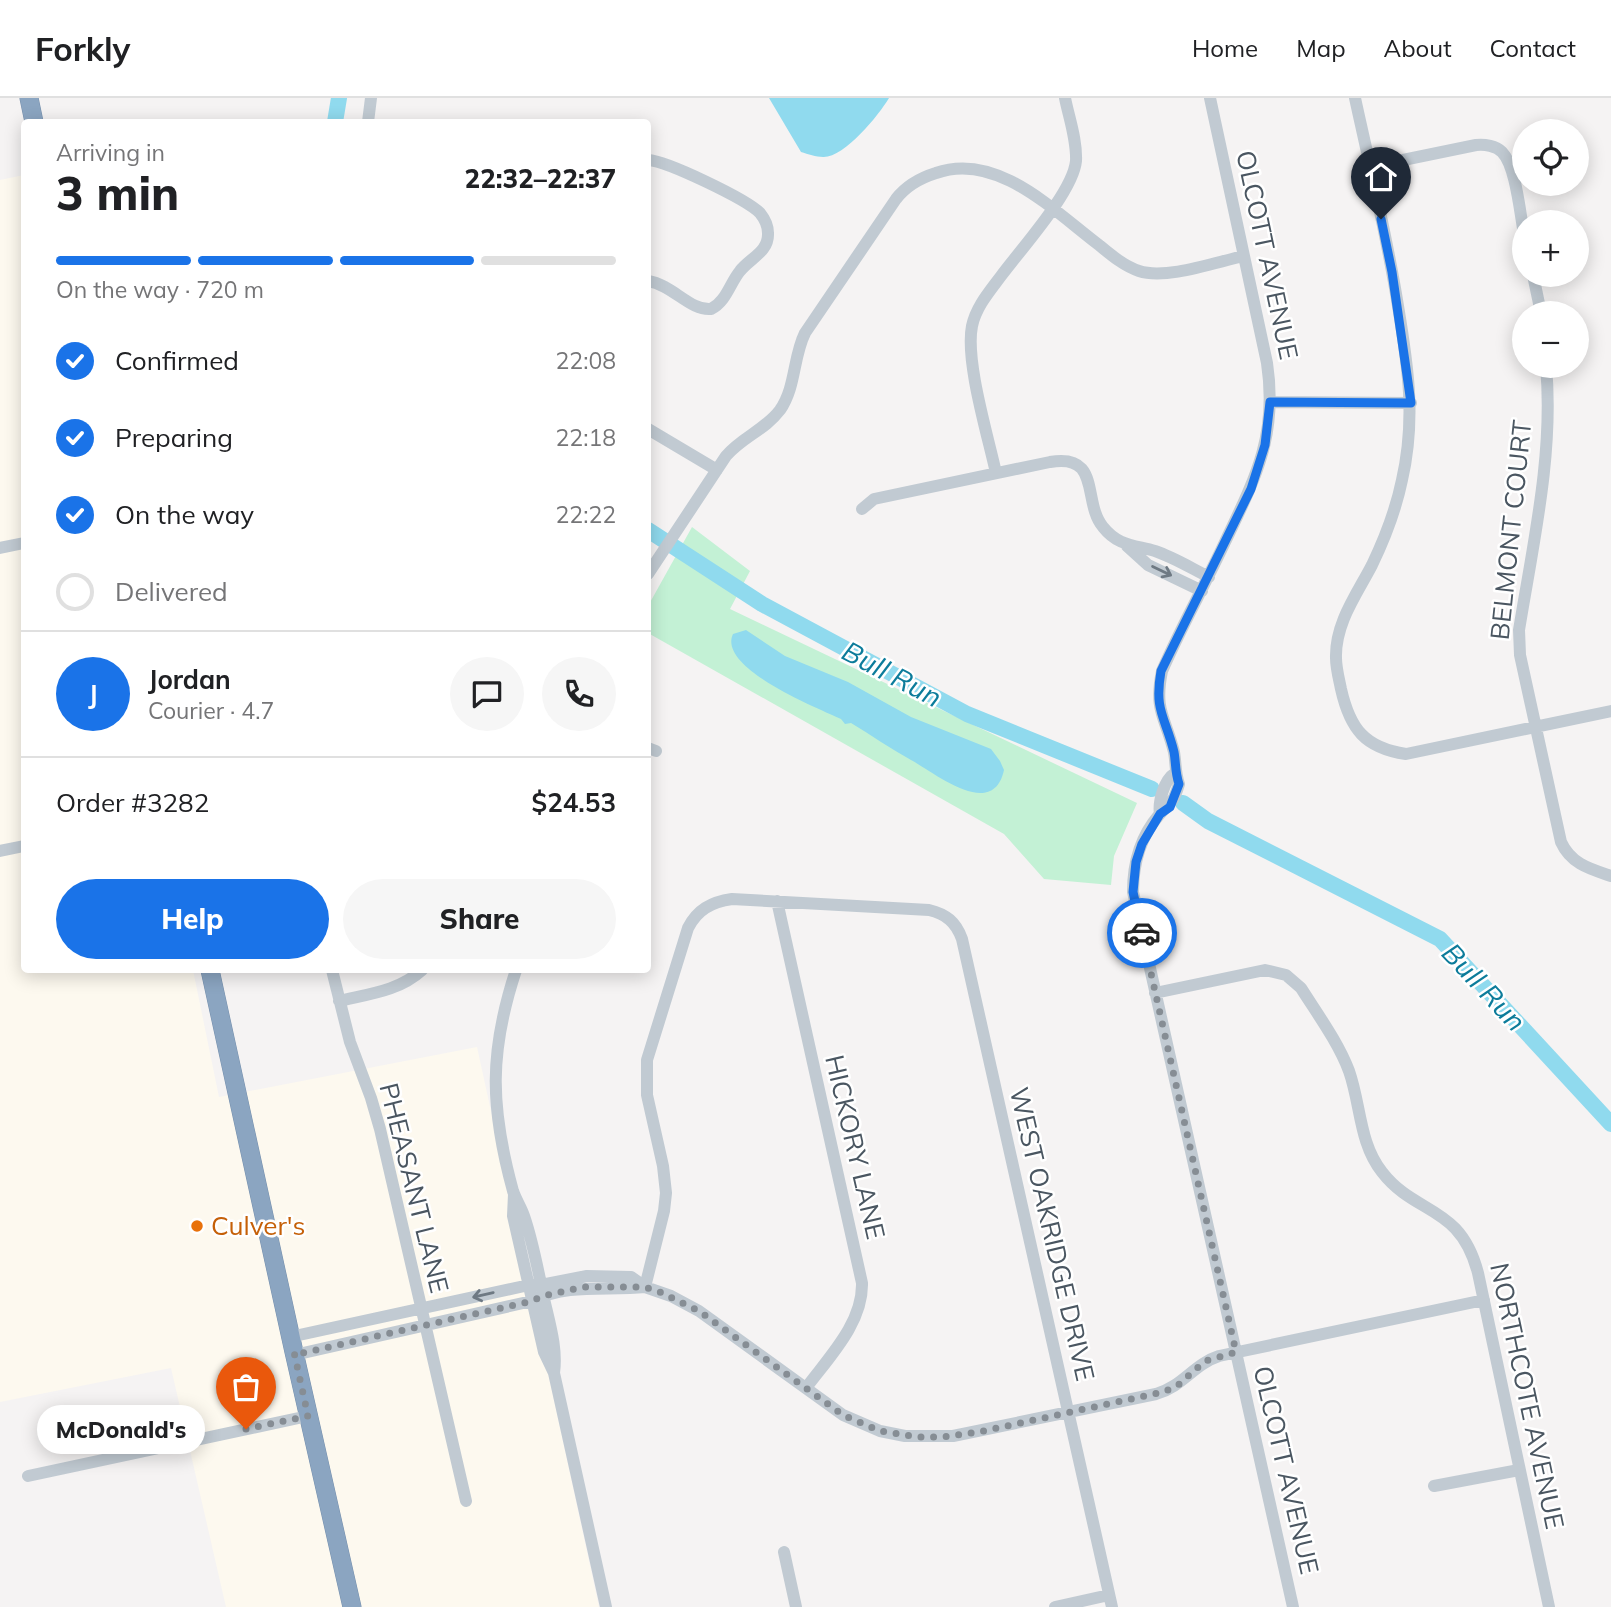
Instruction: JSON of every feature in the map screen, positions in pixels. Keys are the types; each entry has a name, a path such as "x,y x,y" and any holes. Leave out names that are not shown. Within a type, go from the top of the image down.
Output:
{"highway":[{"path":"29,98 33,119"},
{"path":"211,973 352,1607"}],"street":[{"path":"368,119 371,98"},
{"path":"996,473 971,353 973,324 982,302 1069,184 1076,162 1065,98"},
{"name":"OLCOTT AVENUE","path":"1210,98 1267,363 1270,402 1267,435 1261,464 1247,498 1166,662 1160,681 1159,709 1175,756 1175,774 1179,784 1170,807 1160,814 1139,852 1133,882 1155,993 1293,1607"},
{"path":"1355,98 1392,272 1411,403 1407,454 1395,509 1384,538 1351,604 1336,644 1338,673 1351,723 1366,739 1382,749 1406,754 1611,711"},
{"path":"1370,167 1484,144 1501,150 1510,168 1519,210"},
{"path":"651,160 676,167 757,210 766,223 768,233 762,251 743,267 721,302 711,309 700,309 668,287 651,282"},
{"path":"651,569 717,470 738,444 761,429 779,411 790,389 796,356 805,333 903,191 922,178 938,172 968,168 985,171 1009,181 1117,259 1142,272 1171,272 1244,256"},
{"name":"BELMONT COURT","path":"1547,378 1545,456 1519,631 1520,655 1558,832 1565,851 1585,867 1611,876"},
{"path":"1270,402 1411,403"},
{"path":"651,431 717,470"},
{"path":"862,509 874,499 1056,461 1075,463 1084,471 1095,513 1112,537 1127,545 1148,565 1202,590"},
{"path":"0,548 21,544"},
{"path":"1127,545 1156,551 1209,577"},
{"path":"0,851 21,847"},
{"path":"645,1287 664,1211 666,1185 648,1095 647,1060 688,929 704,907 732,899 777,901"},
{"name":"WEST OAKRIDGE DRIVE","path":"777,901 929,910 947,916 957,927 962,939 1111,1601"},
{"name":"HICKORY LANE","path":"777,901 862,1283 861,1302 854,1321 806,1388"},
{"name":"NORTHCOTE AVENUE","path":"1155,993 1265,970 1286,975 1297,983 1347,1065 1366,1141 1382,1172 1394,1184 1446,1218 1461,1234 1473,1255 1484,1300 1549,1607"},
{"name":"PHEASANT LANE","path":"333,973 350,1042 378,1122 466,1501"},
{"path":"339,1001 394,988 418,973"},
{"path":"515,973 501,1018 495,1071 497,1112 514,1194 524,1214 536,1292 556,1359 554,1373 606,1607"},
{"path":"292,1345 303,1353 424,1326 578,1277 603,1275 631,1278 645,1287 690,1305 833,1409 854,1421 880,1431 917,1437 953,1436 1163,1392 1177,1386 1205,1361 1236,1352 1484,1300"},
{"path":"292,1345 420,1309 536,1292"},
{"path":"28,1476 308,1416"},
{"path":"1434,1486 1519,1470"},
{"path":"784,1552 796,1607"},
{"path":"1055,1607 1111,1601"}],"shaded area":[{"path":"21,176 21,973 194,973 219,1097 477,1047 599,1607 226,1607 171,1368 0,1402 0,180"}],"green space":[{"path":"692,527 750,571 730,609 1137,803 1114,856 1111,885 1044,879 1004,834 651,635 651,601"}],"water":[{"path":"769,98 889,98 850,143 841,151 823,157 801,152"},
{"path":"746,630 785,656 848,682 911,717 991,749 1004,770 998,785 988,792 976,793 962,789 851,723 845,724 841,719 772,685 740,660 732,647 733,634"}],"waterway":[{"path":"336,119 339,98"},
{"name":"Bull Run","path":"651,532 762,604 967,714 1152,789"},
{"name":"Bull Run","path":"1183,803 1208,821 1440,939 1611,1124"}],"way so far":[{"path":"246,1429 308,1416 294,1352 303,1353 584,1287 645,1287 671,1296 699,1311 843,1415 880,1431 905,1436 930,1438 979,1432 1171,1390 1205,1361 1236,1352 1142,933"}],"place":[{"name":"Culver's","path":"197,1226"},
{"name":"McDonald's","path":"246,1429"}],"route":[{"path":"1142,933 1133,892 1136,862 1142,844 1160,814 1170,807 1179,784 1175,774 1175,756 1159,709 1161,671 1251,489 1261,464 1270,402 1411,403 1404,343 1381,219"}]}
